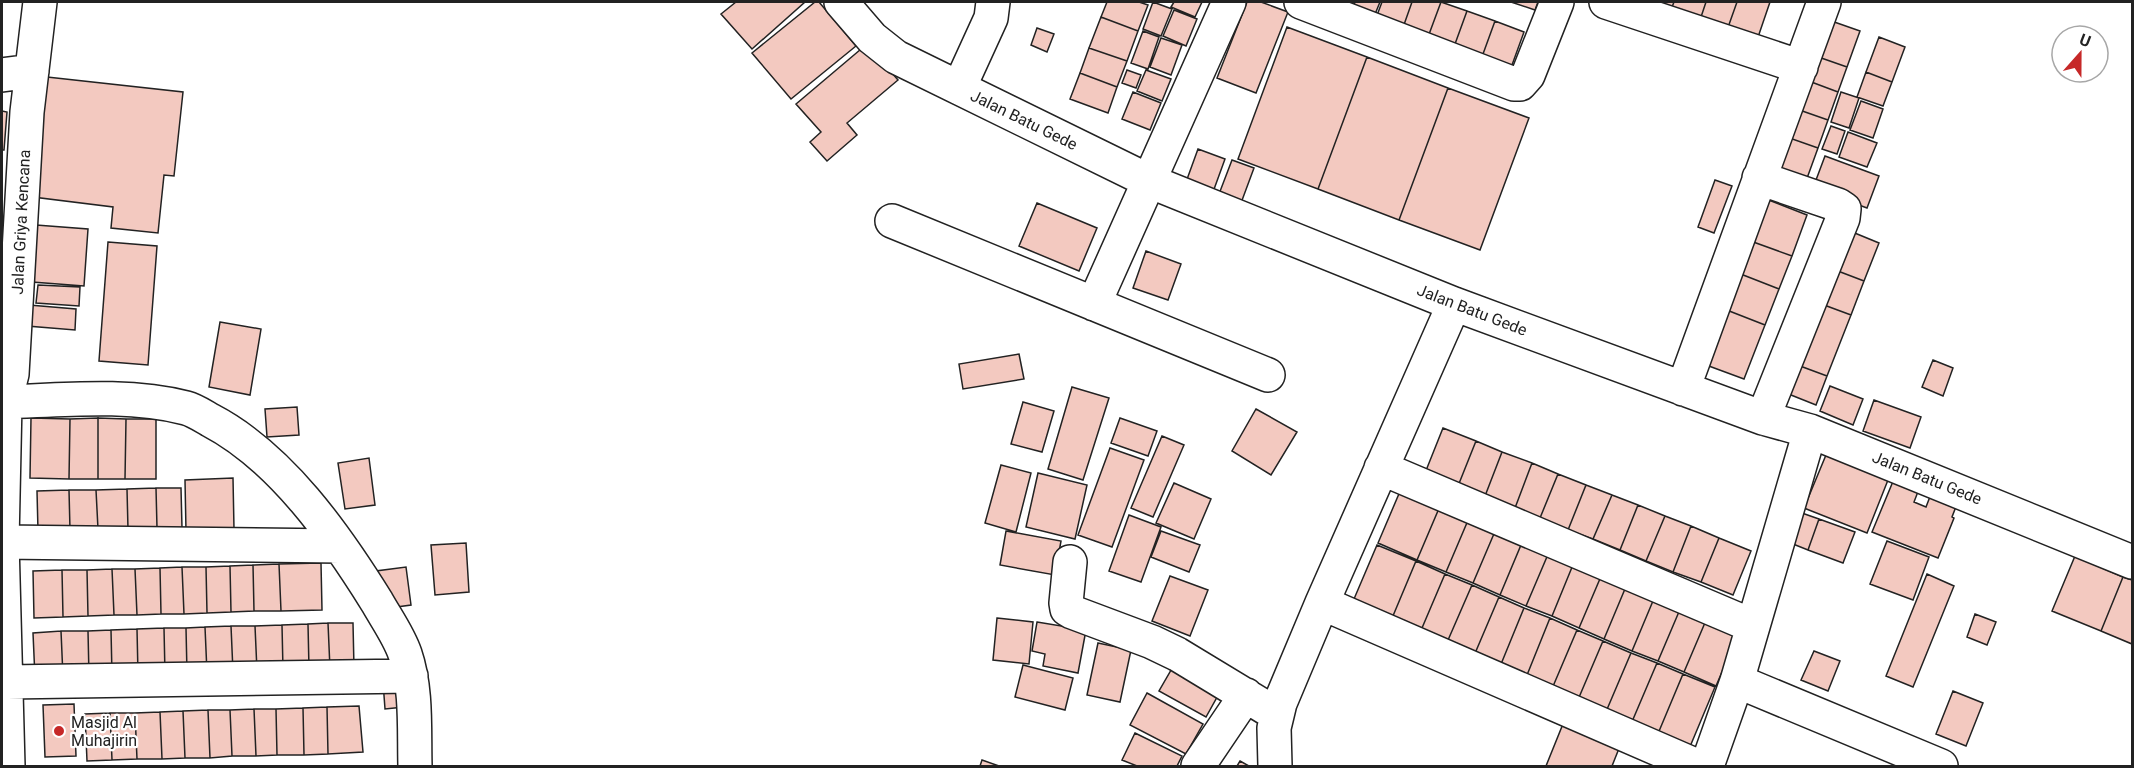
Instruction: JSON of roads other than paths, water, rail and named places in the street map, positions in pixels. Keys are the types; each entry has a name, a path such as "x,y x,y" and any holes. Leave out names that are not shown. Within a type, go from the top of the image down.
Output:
{"street":[{"name":"Jalan Griya Kencana","path":"8,766 2,542 6,383 27,112 17,73 40,2"},
{"name":"Jalan Batu Gede","path":"841,2 872,39 896,57 1149,181 1454,304 1763,418 1810,431 2133,562"},
{"path":"959,88 991,18 993,2"},
{"path":"1094,304 1229,2"},
{"path":"1301,2 1514,84 1520,84 1528,75 1557,2"},
{"path":"1606,2 1801,67"},
{"path":"1683,389 1824,2"},
{"path":"1759,178 1838,204 1844,209 1843,218 1763,418"},
{"path":"892,221 1268,375"},
{"path":"1275,766 1276,714 1322,603 1454,304"},
{"path":"6,383 189,408 231,431 268,462 286,480 340,546 404,650 411,676 415,766"},
{"path":"1707,766 1737,681 1810,431"},
{"path":"1381,468 1753,626"},
{"path":"2,542 340,546"},
{"path":"1070,562 1067,609 1177,654 1276,714"},
{"path":"1322,603 1697,766"},
{"path":"7,682 411,676"},
{"path":"1737,681 1941,766"},
{"path":"1198,766 1246,695"}],"place":[{"name":"Masjid Al Muhajirin","path":"59,731"}]}
